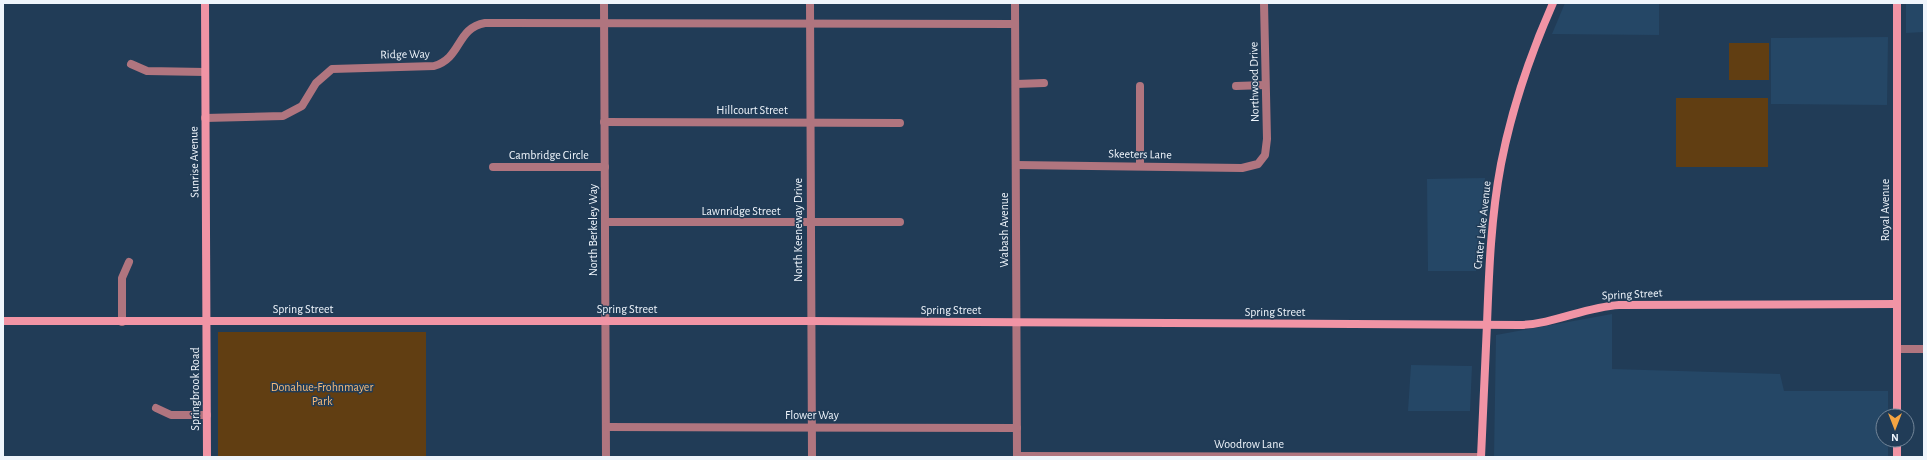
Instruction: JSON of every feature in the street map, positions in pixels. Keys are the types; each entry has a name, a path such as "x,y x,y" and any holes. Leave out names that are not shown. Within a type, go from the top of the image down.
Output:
{"street":[{"name":"Sunrise Avenue","path":"205,3 208,321"},
{"name":"North Berkeley Way","path":"604,3 606,457"},
{"name":"North Keeneway Drive","path":"810,3 812,457"},
{"name":"Wabash Avenue","path":"1015,3 1017,456"},
{"name":"Northwood Drive","path":"1262,161 1266,149 1264,3"},
{"name":"Crater Lake Avenue","path":"1481,457 1491,234 1502,159 1510,123 1524,77 1553,3"},
{"name":"Royal Avenue","path":"1897,3 1897,408"},
{"name":"Ridge Way","path":"205,118 283,116 302,106 316,83 332,69 434,66 441,64 454,53 465,33 476,24 1015,24"},
{"path":"131,64 147,71 205,72"},
{"path":"1016,84 1044,83"},
{"path":"1236,86 1265,85"},
{"path":"1140,86 1140,166"},
{"name":"Hillcourt Street","path":"604,122 900,123"},
{"name":"Skeeters Lane","path":"1016,165 1242,168 1258,164 1262,161"},
{"name":"Cambridge Circle","path":"493,167 605,167"},
{"name":"Lawnridge Street","path":"605,222 900,222"},
{"path":"122,322 122,278 129,262"},
{"name":"Spring Street","path":"3,321 811,321 1486,326 1542,324 1592,309 1619,305 1897,304"},
{"name":"Springbrook Road","path":"207,457 208,321"},
{"path":"1897,349 1924,349"},
{"path":"156,408 171,414 207,415"},
{"name":"Flower Way","path":"606,427 1017,428"},
{"name":"Woodrow Lane","path":"1017,456 1481,457"}],"shaded area":[{"path":"1565,3 1659,3 1659,35 1552,34"},
{"path":"1906,3 1924,3 1924,32 1906,33"},
{"path":"1888,37 1887,105 1771,104 1771,38"},
{"path":"1485,178 1476,271 1428,271 1427,179"},
{"path":"1612,314 1612,369 1780,374 1784,391 1888,391 1888,408 1875,408 1875,448 1888,448 1888,457 1494,457 1496,335"},
{"path":"1411,365 1472,366 1470,411 1408,411"}],"green space":[{"path":"1729,43 1769,43 1769,80 1729,80"},
{"path":"1676,98 1768,98 1768,167 1676,167"},
{"name":"Donahue-Frohnmayer Park","path":"218,332 426,332 426,457 218,457"}]}
